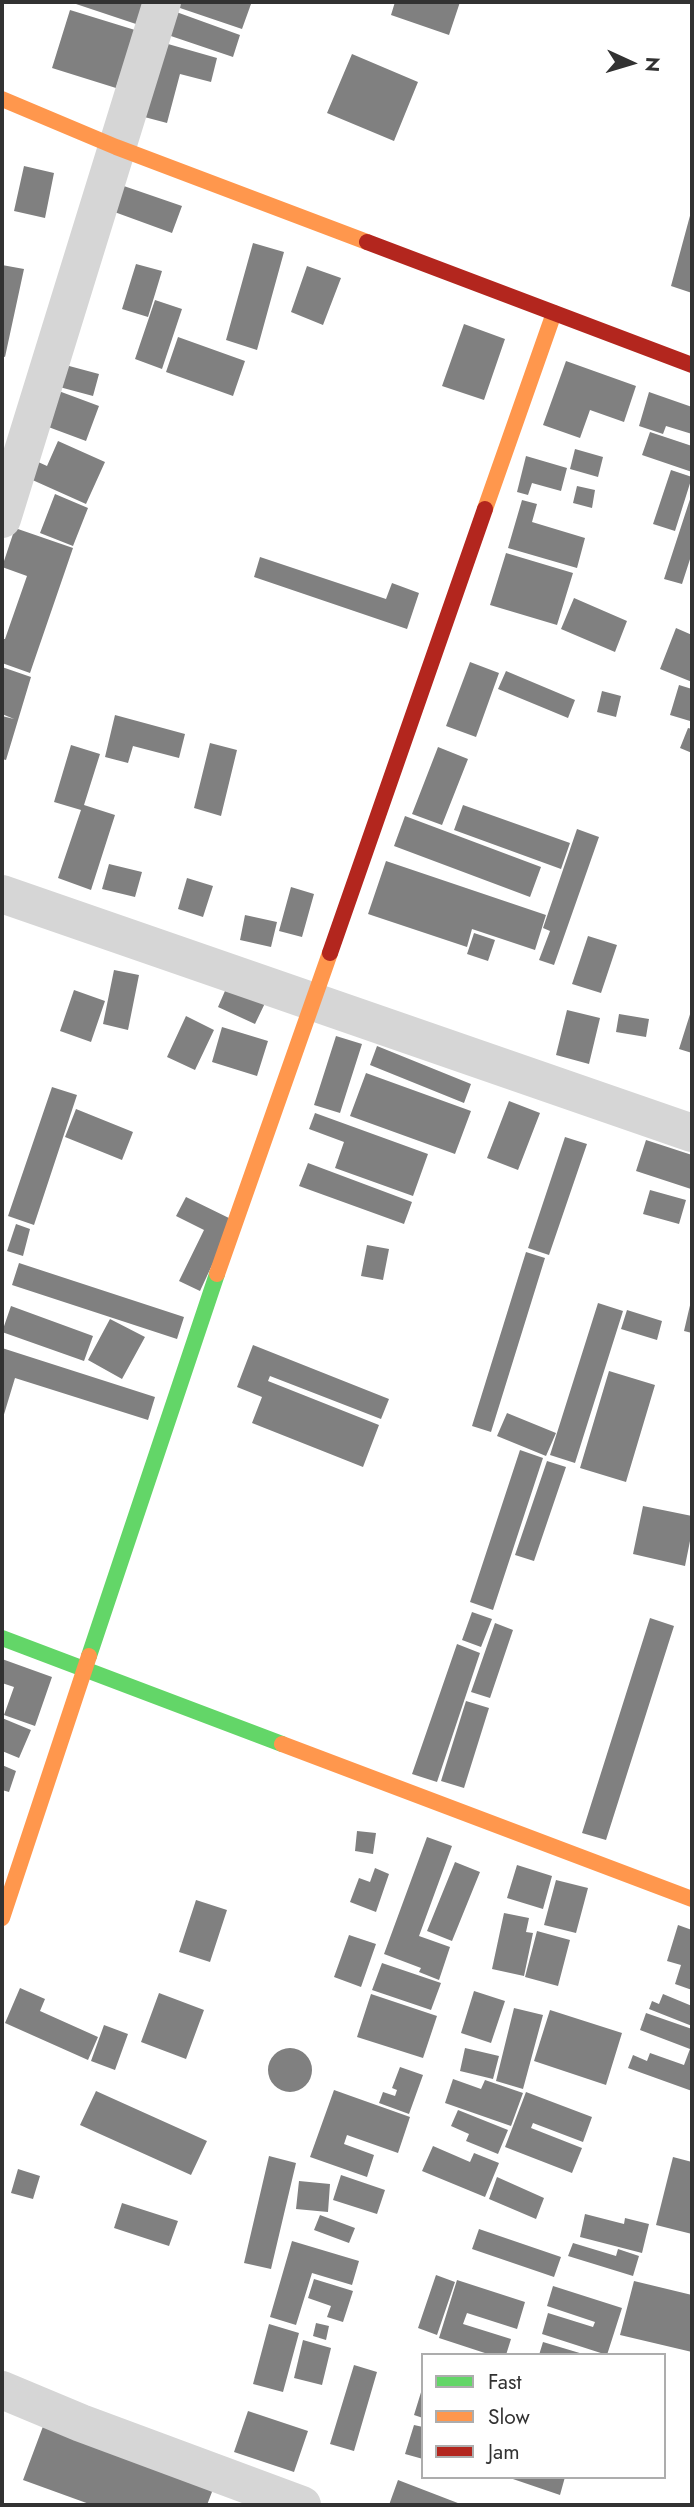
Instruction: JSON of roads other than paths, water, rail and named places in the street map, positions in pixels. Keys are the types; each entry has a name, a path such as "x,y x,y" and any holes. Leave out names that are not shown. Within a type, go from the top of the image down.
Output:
{"street":[{"path":"2,520 162,2"},
{"path":"2,99 116,147 692,365"},
{"path":"2,1918 182,1374 554,313"},
{"path":"2,894 692,1133"},
{"path":"2,1638 692,1899"},
{"path":"2,2390 81,2423 302,2505"}]}
